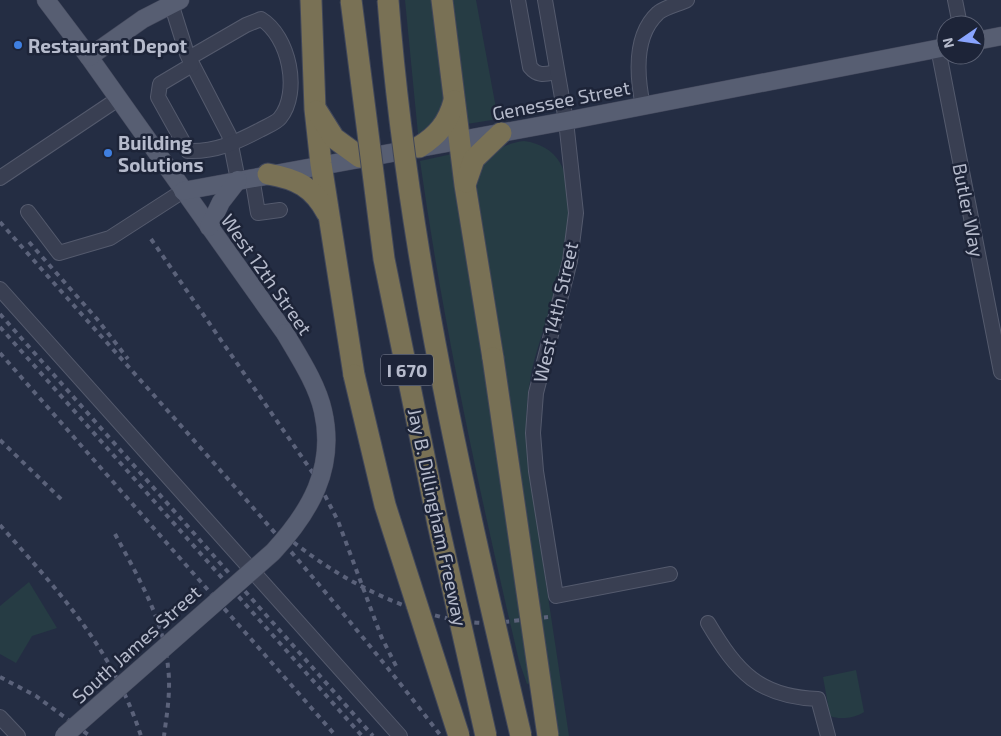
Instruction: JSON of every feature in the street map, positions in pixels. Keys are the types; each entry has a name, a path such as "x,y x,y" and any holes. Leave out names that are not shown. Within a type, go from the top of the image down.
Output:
{"highway":[{"path":"311,0 315,108 321,164 354,375 385,505 459,736"},
{"name":"Jay B. Dillingham Freeway","path":"351,0 384,259 438,524 486,736"},
{"name":"Jay B. Dillingham Freeway","path":"388,0 393,65 430,324 466,504 521,736"},
{"path":"441,2 461,140 465,185 493,358 548,736"},
{"path":"419,147 433,138 445,125 455,98"},
{"path":"315,108 334,138 360,157"},
{"path":"465,185 474,159 501,133"},
{"path":"253,177 286,177 306,186 320,199 329,217"}],"main road":[{"name":"West 12th Street","path":"46,0 89,57 284,333 306,370 323,411 327,451 312,502 294,529 272,552 236,584"},
{"path":"89,57 143,19 174,1"},
{"path":"986,39 1001,36"},
{"name":"Genessee Street","path":"183,191 321,164 566,121 936,49"},
{"path":"209,227 221,202 253,177"},
{"name":"South James Street","path":"64,736 236,584"}],"street":[{"path":"518,0 530,67 534,73 540,75 557,72"},
{"name":"West 14th Street","path":"545,0 566,121 576,213 570,261 536,393 533,433 536,471 556,596 670,574"},
{"path":"643,106 638,83 638,60 646,30 659,12 687,0"},
{"path":"955,0 958,15"},
{"path":"174,1 191,62 230,135 231,145 253,177 258,213 280,210"},
{"path":"261,19 272,26 286,49 290,72 288,106 279,120 231,145 202,151 188,151 158,97 160,84 246,25 261,19"},
{"name":"Butler Way","path":"945,65 1001,372"},
{"path":"0,178 118,99"},
{"path":"28,212 59,254 110,238 183,191"},
{"path":"0,289 400,736"},
{"path":"708,624 741,672 769,690 796,698 818,699 828,736"},
{"path":"0,717 18,736"}],"shaded area":[{"path":"405,0 433,0 447,92 440,117 418,134"},
{"path":"448,0 476,0 498,119 467,124"},
{"path":"524,141 551,152 566,175 569,207 566,243 531,375 526,422 529,470 569,736 558,736 475,185 481,168 492,154 506,145"},
{"path":"452,154 530,683 527,684 519,661 464,412 440,287 420,161"},
{"path":"29,582 57,628 32,636 16,663 0,654 0,606"},
{"path":"856,670 864,712 847,718 830,716 823,677"}],"railway":[{"path":"0,222 281,540 389,669 441,736"},
{"path":"151,239 315,476 338,521 381,636 397,668"},
{"path":"29,242 97,319 128,359"},
{"path":"0,314 373,736"},
{"path":"0,327 362,736"},
{"path":"0,353 336,736"},
{"path":"0,440 62,500"},
{"path":"0,525 63,598 100,649 129,705 141,736"},
{"path":"115,534 148,598 161,632 168,667 169,684 164,736"},
{"path":"286,536 306,552 353,582 404,605 431,614 483,623 548,617"},
{"path":"0,677 36,696 90,736"}],"place":[{"name":"Restaurant Depot","path":"18,45"},
{"name":"Building Solutions","path":"108,153"}]}
